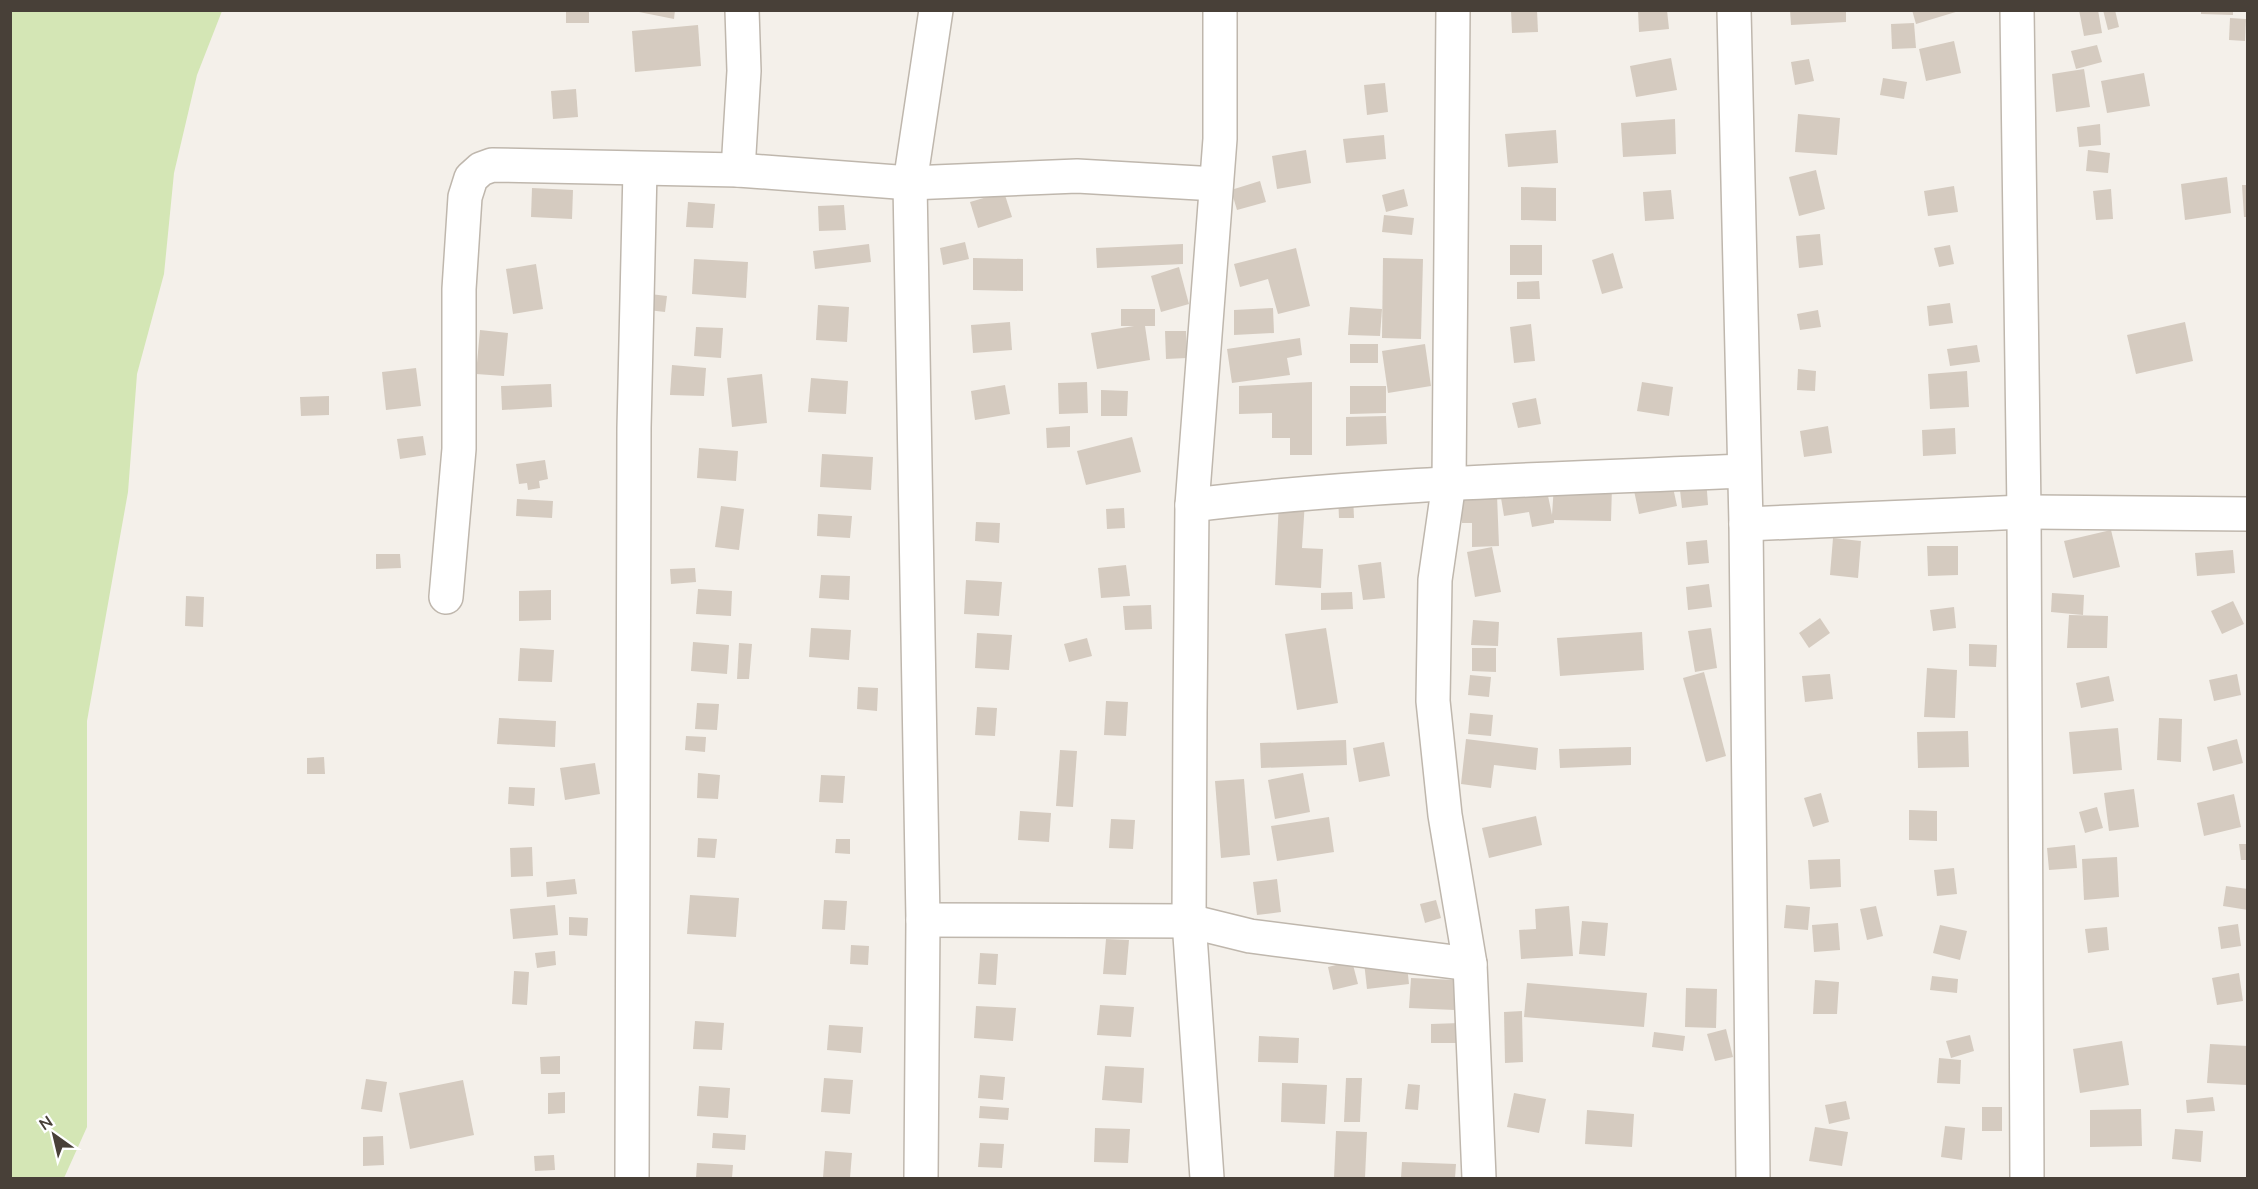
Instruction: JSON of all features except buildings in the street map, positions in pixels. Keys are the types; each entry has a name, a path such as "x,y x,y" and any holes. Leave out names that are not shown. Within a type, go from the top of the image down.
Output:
{"street":[{"path":"738,170 744,71 742,10"},
{"path":"921,1179 923,920 910,183 936,10"},
{"path":"1207,1179 1189,921 1192,505 1209,256 1220,139 1220,10"},
{"path":"1453,10 1449,483 1436,580 1433,701 1445,815 1470,964 1479,1179"},
{"path":"1734,10 1746,524 1753,1179"},
{"path":"2017,10 2024,512 2027,1179"},
{"path":"446,597 459,449 459,289 465,197 471,178 481,169 492,165 640,170 738,170 910,183 1077,176 1216,184"},
{"path":"632,1179 634,428 640,170"},
{"path":"1192,505 1263,496 1449,483 1744,471"},
{"path":"1746,524 2024,512 2247,514"},
{"path":"923,920 1189,921 1250,936 1470,964"}],"green space":[{"path":"10,11 222,11 197,75 174,173 164,274 137,374 128,492 87,721 87,1127 64,1178 10,1178"}]}
